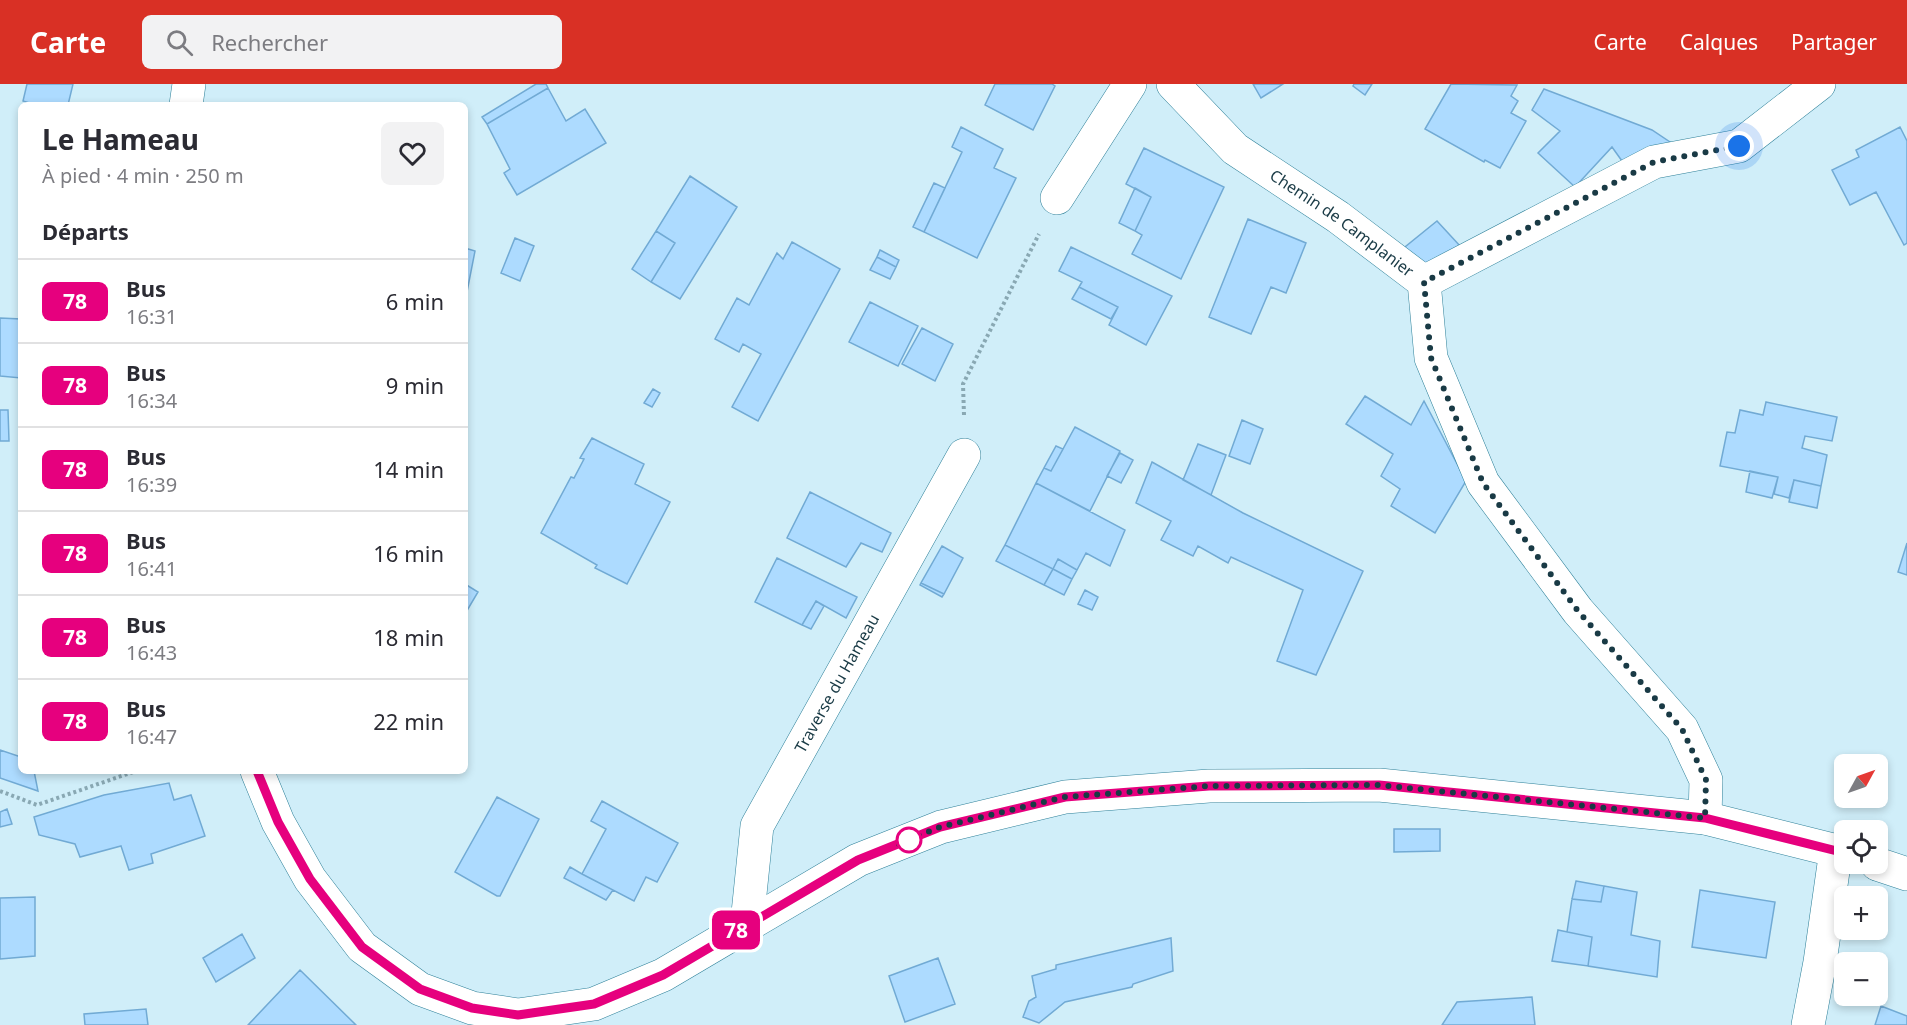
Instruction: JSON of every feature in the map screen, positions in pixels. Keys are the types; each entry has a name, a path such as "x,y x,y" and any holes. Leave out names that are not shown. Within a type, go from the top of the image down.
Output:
{"street":[{"path":"186,102 189,84"},
{"path":"1057,198 1130,84"},
{"name":"Chemin de Camplanier","path":"1173,84 1235,149 1338,217 1424,282 1431,358 1483,483 1578,611 1682,729 1706,780 1705,818"},
{"path":"1424,282 1654,162 1739,146 1819,84"},
{"name":"Traverse du Hameau","path":"747,923 757,826 964,455"},
{"path":"258,774 278,822 310,879 362,947 420,989 472,1008 518,1015 594,1004 663,975 747,923 858,860 940,827 1065,797 1209,786 1379,785 1705,818 1834,850"},
{"path":"1888,868 1907,874"},
{"path":"1808,1025 1836,874"}],"path":[{"path":"963,384 1057,198"},
{"path":"0,790 37,806 128,774"}],"building":[{"path":"27,84 73,84 69,102 23,101"},
{"path":"536,84 546,84 548,88 487,124 482,117"},
{"path":"995,84 1052,84 1055,86 1033,130 985,105"},
{"path":"1253,84 1283,84 1261,98"},
{"path":"1354,84 1372,84 1365,95 1353,86"},
{"path":"1451,84 1517,85 1511,96 1518,101 1511,113 1526,121 1500,168 1485,160 1484,162 1425,129"},
{"path":"548,88 566,121 585,109 606,143 517,195 504,173 510,169 487,124"},
{"path":"1544,89 1652,130 1670,142 1652,156 1627,168 1612,147 1575,187 1538,153 1560,131 1532,110"},
{"path":"961,127 1003,149 994,168 1016,178 977,258 924,232 962,152 952,147"},
{"path":"1900,127 1907,141 1907,243 1904,245 1876,192 1850,205 1832,170 1859,157 1856,150"},
{"path":"1144,148 1224,187 1181,279 1132,254 1142,235 1135,231 1151,197 1126,184"},
{"path":"690,176 737,207 680,299 651,282 675,243 656,231"},
{"path":"934,183 945,188 924,232 913,227"},
{"path":"1135,188 1151,197 1135,231 1119,223"},
{"path":"1248,219 1306,243 1286,293 1271,287 1251,334 1209,317"},
{"path":"1437,221 1461,247 1420,267 1400,251"},
{"path":"656,231 675,243 651,282 632,269"},
{"path":"515,238 534,246 520,281 501,273"},
{"path":"792,242 840,269 758,421 732,407 761,354 743,344 739,352 715,339 737,298 749,305 777,253 783,259"},
{"path":"1071,247 1172,296 1146,345 1109,325 1118,307 1079,287 1082,282 1059,271"},
{"path":"468,249 475,251 468,287"},
{"path":"880,250 899,260 896,267 877,257"},
{"path":"877,257 896,267 890,279 870,270"},
{"path":"1079,287 1118,307 1111,319 1072,299"},
{"path":"870,302 918,326 898,366 849,342"},
{"path":"0,318 18,319 18,378 0,376"},
{"path":"922,328 953,344 935,381 902,364"},
{"path":"653,389 660,393 652,407 644,403"},
{"path":"1365,396 1411,425 1424,401 1466,481 1435,533 1391,506 1400,489 1381,476 1393,454 1346,424"},
{"path":"1766,402 1837,417 1832,441 1805,436 1802,448 1827,455 1821,486 1794,480 1789,498 1774,494 1778,477 1720,466 1727,432 1735,433 1740,410 1763,415"},
{"path":"0,410 8,410 9,441 0,441"},
{"path":"1242,420 1263,429 1250,464 1229,456"},
{"path":"1075,427 1120,451 1090,511 1036,483 1044,468 1051,471"},
{"path":"592,438 644,464 635,484 670,502 627,584 595,568 597,565 541,533 571,477 574,478 584,459 580,458"},
{"path":"1198,444 1226,455 1211,495 1183,480"},
{"path":"1056,446 1063,449 1051,471 1044,468"},
{"path":"1120,453 1133,460 1121,483 1107,476"},
{"path":"1152,462 1243,513 1363,571 1316,675 1277,661 1303,590 1231,557 1228,563 1198,546 1193,556 1161,540 1171,521 1136,503"},
{"path":"1750,471 1778,477 1772,498 1746,492"},
{"path":"1794,480 1821,486 1817,508 1789,502"},
{"path":"1036,483 1125,530 1110,566 1086,553 1077,570 1058,559 1053,569 1005,545"},
{"path":"810,492 891,533 882,552 861,543 846,567 787,538"},
{"path":"1907,543 1907,575 1898,572"},
{"path":"1005,545 1053,569 1044,585 996,561"},
{"path":"942,546 963,558 944,594 921,583"},
{"path":"777,558 857,597 846,618 816,601 802,625 755,602"},
{"path":"1058,559 1077,570 1072,579 1053,569"},
{"path":"1053,569 1072,579 1064,595 1044,585"},
{"path":"921,583 944,594 942,597 920,585"},
{"path":"468,586 478,592 468,609"},
{"path":"1085,590 1098,597 1092,610 1078,604"},
{"path":"816,601 824,606 811,629 802,625"},
{"path":"0,750 18,756 18,774 35,774 38,791 0,778"},
{"path":"169,783 174,800 191,795 205,836 151,854 153,863 129,870 121,846 80,857 75,844 39,835 34,817 104,795"},
{"path":"497,797 539,819 500,896 455,872"},
{"path":"602,801 678,843 657,882 646,877 634,901 582,874 606,829 591,821"},
{"path":"7,809 12,824 0,827 0,812"},
{"path":"1394,829 1440,829 1440,851 1394,852"},
{"path":"570,867 613,890 606,900 564,878"},
{"path":"1576,881 1604,886 1601,902 1572,899"},
{"path":"1604,886 1637,892 1631,935 1660,941 1657,977 1588,966 1592,937 1567,932 1572,899 1601,902"},
{"path":"1700,890 1775,902 1766,958 1692,947"},
{"path":"35,897 35,956 0,959 0,898"},
{"path":"1558,930 1592,937 1588,966 1552,961"},
{"path":"242,934 255,958 216,982 203,958"},
{"path":"1171,938 1173,971 1133,984 1132,987 1065,1002 1039,1023 1023,1017 1029,1001 1036,997 1032,976 1056,969 1056,965"},
{"path":"938,958 955,1004 905,1022 889,976"},
{"path":"300,970 356,1025 248,1025"},
{"path":"1532,997 1535,1025 1442,1025 1457,1002"},
{"path":"1881,1006 1907,1016 1907,1025 1875,1025"},
{"path":"146,1009 148,1025 85,1025 84,1014"}],"bus line":[{"name":"78","path":"258,774 278,822 310,879 362,947 420,989 472,1008 518,1015 594,1004 663,975 747,923 858,860 940,827 1065,797 1209,786 1379,785 1705,818 1834,850"}],"route":[{"path":"909,840 899,844 940,827 1065,797 1209,786 1379,785 1705,818 1706,780 1682,729 1578,611 1483,483 1431,358 1424,282 1654,162 1739,146"}]}
